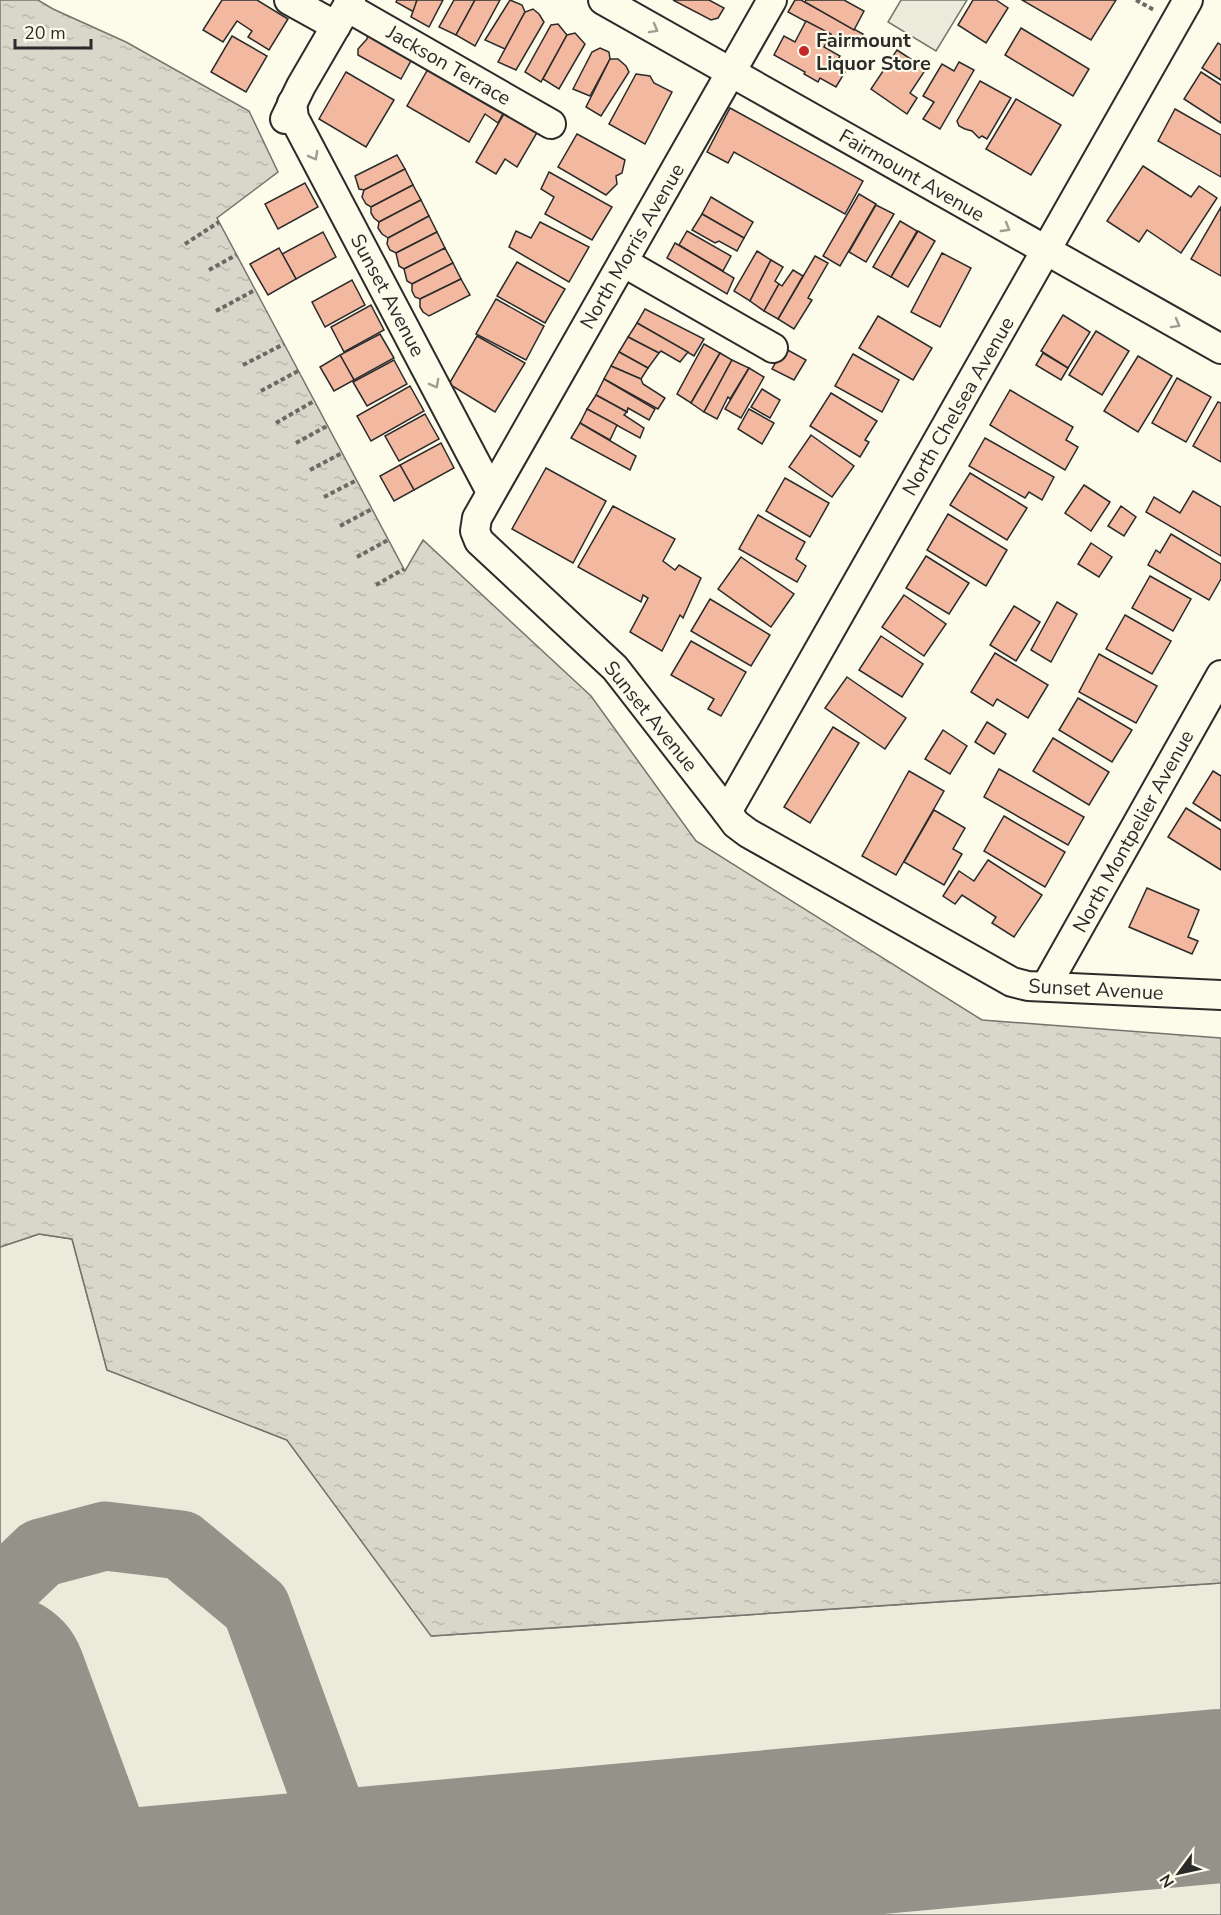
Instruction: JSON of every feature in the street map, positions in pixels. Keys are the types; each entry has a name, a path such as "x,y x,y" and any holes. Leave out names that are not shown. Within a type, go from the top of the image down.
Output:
{"street":[{"name":"Jackson Terrace","path":"289,0 345,11 551,124"},
{"name":"Fairmount Avenue","path":"603,0 1221,349"},
{"name":"North Morris Avenue","path":"491,492 772,0"},
{"name":"North Chelsea Avenue","path":"727,812 1188,0"},
{"path":"279,132 292,103 345,11"},
{"name":"Sunset Avenue","path":"292,103 294,118 491,492 477,518 475,531 479,541 615,668 736,824 1003,979 1020,985 1221,996"},
{"path":"623,262 773,348"},
{"name":"North Montpelier Avenue","path":"1046,986 1221,675"}],"path":[{"path":"185,244 219,222"},
{"path":"209,270 236,255"},
{"path":"216,311 255,290"},
{"path":"243,365 284,344"},
{"path":"261,391 298,370"},
{"path":"276,423 314,401"},
{"path":"296,443 327,426"},
{"path":"310,470 342,453"},
{"path":"324,497 357,480"},
{"path":"340,526 372,509"},
{"path":"357,557 388,540"},
{"path":"376,585 404,569"}],"shaded area":[{"path":"901,0 967,0 936,51 888,22"},
{"path":"39,1234 72,1239 107,1370 287,1440 432,1636 1221,1583 1221,1915 0,1915 0,1247"}],"water":[{"path":"0,0 38,0 126,42 249,111 278,172 217,218 405,571 423,540 591,696 696,841 982,1020 1221,1038 1221,1583 431,1636 287,1440 107,1370 72,1239 39,1234 0,1247"}],"building":[{"path":"222,0 257,0 288,19 269,50 248,37 252,31 237,21 223,42 203,30"},
{"path":"397,0 417,0 414,12 396,2"},
{"path":"417,0 443,0 429,27 411,17"},
{"path":"454,0 475,0 456,35 439,27"},
{"path":"475,0 500,0 475,46 456,35"},
{"path":"510,0 522,5 525,12 505,49 485,40"},
{"path":"673,0 709,0 724,8 718,18 711,20"},
{"path":"795,0 801,0 863,34 855,48 788,12"},
{"path":"806,0 844,0 864,11 854,30 805,2"},
{"path":"973,0 996,0 1008,8 986,43 958,25"},
{"path":"1022,0 1116,0 1091,40"},
{"path":"533,9 544,22 516,70 498,62 525,12"},
{"name":"Fairmount Liquor Store","path":"806,21 831,34 824,47 840,56 834,66 845,72 836,87 820,78 818,82 774,55 784,36 795,42"},
{"path":"558,24 567,35 541,82 525,72 551,25"},
{"path":"1021,28 1089,69 1073,96 1005,55"},
{"path":"368,32 418,48 401,79 358,55 358,49 367,39"},
{"path":"575,33 585,44 559,89 543,79 567,35"},
{"path":"232,36 267,56 246,92 211,72"},
{"path":"1218,43 1221,45 1221,80 1202,68"},
{"path":"600,48 609,52 610,59 590,96 573,89 592,52"},
{"path":"897,50 926,69 910,93 917,98 907,114 871,89"},
{"path":"610,59 618,59 629,72 601,116 586,107"},
{"path":"432,62 507,106 498,123 485,114 469,142 407,106"},
{"path":"959,62 974,70 940,129 923,119 934,102 923,96 942,64 954,71"},
{"path":"346,72 394,100 366,147 319,119"},
{"path":"1201,72 1221,85 1221,123 1184,99"},
{"path":"636,74 650,76 654,83 672,92 645,144 609,124"},
{"path":"980,81 1011,98 987,139 982,136 979,138 972,131 959,126 957,121"},
{"path":"1016,99 1061,125 1031,175 986,149"},
{"path":"509,105 542,124 517,167 505,159 496,174 476,162"},
{"path":"730,108 863,181 845,214 734,152 728,163 707,152"},
{"path":"1175,109 1221,135 1221,177 1158,141"},
{"path":"577,134 625,160 622,173 616,176 617,184 606,195 558,167"},
{"path":"397,155 405,169 364,190 359,189 355,176"},
{"path":"1143,166 1191,197 1199,186 1217,198 1181,253 1147,230 1139,242 1107,221"},
{"path":"405,169 413,185 371,207 366,204 362,197 364,190"},
{"path":"549,172 612,207 592,240 545,214 554,197 541,189"},
{"path":"305,183 318,207 278,229 265,204"},
{"path":"413,185 421,200 379,222 374,218 371,207"},
{"path":"859,194 876,204 840,266 823,256"},
{"path":"711,197 753,222 744,238 702,214"},
{"path":"421,200 429,216 388,238 382,234 378,228 379,222"},
{"path":"876,205 894,214 866,262 849,252"},
{"path":"1221,207 1221,276 1191,259"},
{"path":"702,214 744,238 737,251 719,241 715,243 692,230"},
{"path":"429,216 437,232 396,253 390,250 387,244 388,238"},
{"path":"900,221 917,231 891,277 873,267"},
{"path":"540,222 589,247 569,282 509,247 516,231 531,238"},
{"path":"687,231 731,256 723,271 679,245"},
{"path":"918,231 935,241 908,287 891,277"},
{"path":"323,232 336,257 296,279 282,254"},
{"path":"437,232 445,248 404,269 399,266 396,253"},
{"path":"675,243 734,278 727,294 667,258"},
{"path":"279,248 296,279 268,295 250,264"},
{"path":"445,248 453,263 412,284 407,281 404,269"},
{"path":"757,251 771,260 750,301 734,291"},
{"path":"942,253 971,268 940,327 911,312"},
{"path":"815,256 828,263 808,298 812,300 794,329 778,319"},
{"path":"771,260 783,267 775,281 779,284 764,311 750,301"},
{"path":"517,262 565,289 545,323 497,296"},
{"path":"453,263 461,279 420,299 415,297 412,284"},
{"path":"793,270 803,276 778,319 764,311 779,284 782,286"},
{"path":"461,279 470,295 429,316 423,312 420,299"},
{"path":"352,280 365,305 325,327 312,302"},
{"path":"496,299 544,326 526,360 476,334"},
{"path":"371,305 384,330 344,352 331,327"},
{"path":"645,309 704,339 694,356 637,323"},
{"path":"1063,315 1090,332 1068,368 1041,351"},
{"path":"878,316 932,348 913,380 859,348"},
{"path":"637,323 688,352 680,362 628,337"},
{"path":"1096,331 1129,351 1102,395 1069,375"},
{"path":"380,334 394,358 354,380 340,355"},
{"path":"477,336 525,363 495,412 449,384"},
{"path":"628,337 659,353 648,368 619,352"},
{"path":"704,344 720,353 691,403 677,394"},
{"path":"784,348 806,360 794,380 772,369"},
{"path":"619,352 648,368 641,379 611,366"},
{"path":"720,353 732,360 704,412 691,403"},
{"path":"1043,353 1068,368 1061,380 1036,365"},
{"path":"853,354 899,380 882,412 835,386"},
{"path":"340,355 354,380 334,391 320,367"},
{"path":"1138,356 1172,376 1138,432 1104,411"},
{"path":"394,360 407,384 367,406 353,382"},
{"path":"732,360 749,368 730,399 728,397 717,419 704,412"},
{"path":"611,366 641,379 643,384 665,398 658,409 604,379"},
{"path":"749,368 764,377 741,418 725,409"},
{"path":"1177,378 1211,397 1186,442 1152,423"},
{"path":"604,379 655,409 649,420 628,408 627,412 596,395"},
{"path":"410,386 424,411 371,441 357,416"},
{"path":"762,389 780,400 770,418 751,407"},
{"path":"1010,390 1073,427 1066,440 1078,447 1065,470 990,425"},
{"path":"831,393 877,421 865,440 869,442 860,457 810,426"},
{"path":"596,395 627,412 624,415 644,428 640,438 587,409"},
{"path":"1218,402 1221,403 1221,462 1193,446"},
{"path":"587,409 617,425 610,440 580,423"},
{"path":"749,409 774,423 762,444 738,429"},
{"path":"425,414 439,439 399,461 385,436"},
{"path":"580,423 636,456 630,470 571,438"},
{"path":"811,435 854,466 832,497 789,467"},
{"path":"985,438 1054,477 1042,500 1029,492 1025,498 969,466"},
{"path":"441,443 454,468 414,490 400,465"},
{"path":"400,465 414,490 394,501 380,476"},
{"path":"546,468 606,501 573,563 512,529"},
{"path":"970,473 1027,508 1007,540 950,505"},
{"path":"785,478 829,503 810,537 766,511"},
{"path":"1084,485 1110,502 1091,531 1065,513"},
{"path":"1193,491 1221,507 1221,556 1146,512 1154,497 1180,513"},
{"path":"613,506 675,539 663,561 675,570 679,565 701,578 683,618 680,615 662,651 630,632 648,598 643,595 641,602 578,567"},
{"path":"1121,506 1136,517 1124,536 1108,526"},
{"path":"948,514 1007,550 986,586 927,550"},
{"path":"758,515 805,542 796,559 806,566 797,582 739,549"},
{"path":"1171,534 1221,564 1221,579 1209,600 1148,565 1156,550 1160,553"},
{"path":"1091,543 1112,557 1099,577 1078,564"},
{"path":"926,556 969,583 949,614 906,588"},
{"path":"741,557 794,594 771,627 718,589"},
{"path":"1150,576 1191,599 1173,631 1132,608"},
{"path":"904,595 946,624 924,656 882,627"},
{"path":"710,599 770,635 751,666 691,631"},
{"path":"1057,602 1077,614 1051,662 1031,650"},
{"path":"1014,606 1040,622 1016,661 990,645"},
{"path":"1125,615 1171,641 1152,674 1106,649"},
{"path":"881,636 923,664 902,697 859,670"},
{"path":"691,641 746,672 721,716 708,709 714,699 671,675"},
{"path":"995,653 1048,685 1028,718 997,699 993,706 971,692"},
{"path":"1099,654 1157,686 1136,723 1079,692"},
{"path":"847,677 906,718 885,749 825,708"},
{"path":"1078,698 1132,730 1112,762 1059,730"},
{"path":"987,722 1006,734 994,754 975,742"},
{"path":"833,727 859,743 810,823 784,807"},
{"path":"943,730 967,746 950,774 925,759"},
{"path":"1053,738 1109,772 1089,805 1033,771"},
{"path":"999,769 1084,817 1068,845 984,797"},
{"path":"909,771 944,791 896,875 862,856"},
{"path":"1213,771 1221,776 1221,821 1193,803"},
{"path":"1186,808 1221,830 1221,870 1168,837"},
{"path":"934,810 965,828 953,849 962,854 944,885 904,862"},
{"path":"1004,816 1065,852 1045,887 984,851"},
{"path":"988,860 1042,895 1014,937 992,923 996,917 962,895 955,904 943,896 959,871 974,881"},
{"path":"1147,888 1199,910 1188,937 1198,941 1192,954 1129,927"}],"taxiway":[{"path":"0,1592 41,1553 105,1536 181,1545 256,1607 368,1915"}],"runway":[{"path":"0,1681 86,1915"},
{"path":"0,1907 1221,1796"}],"place":[{"name":"Fairmount Liquor Store","path":"804,51"}]}
